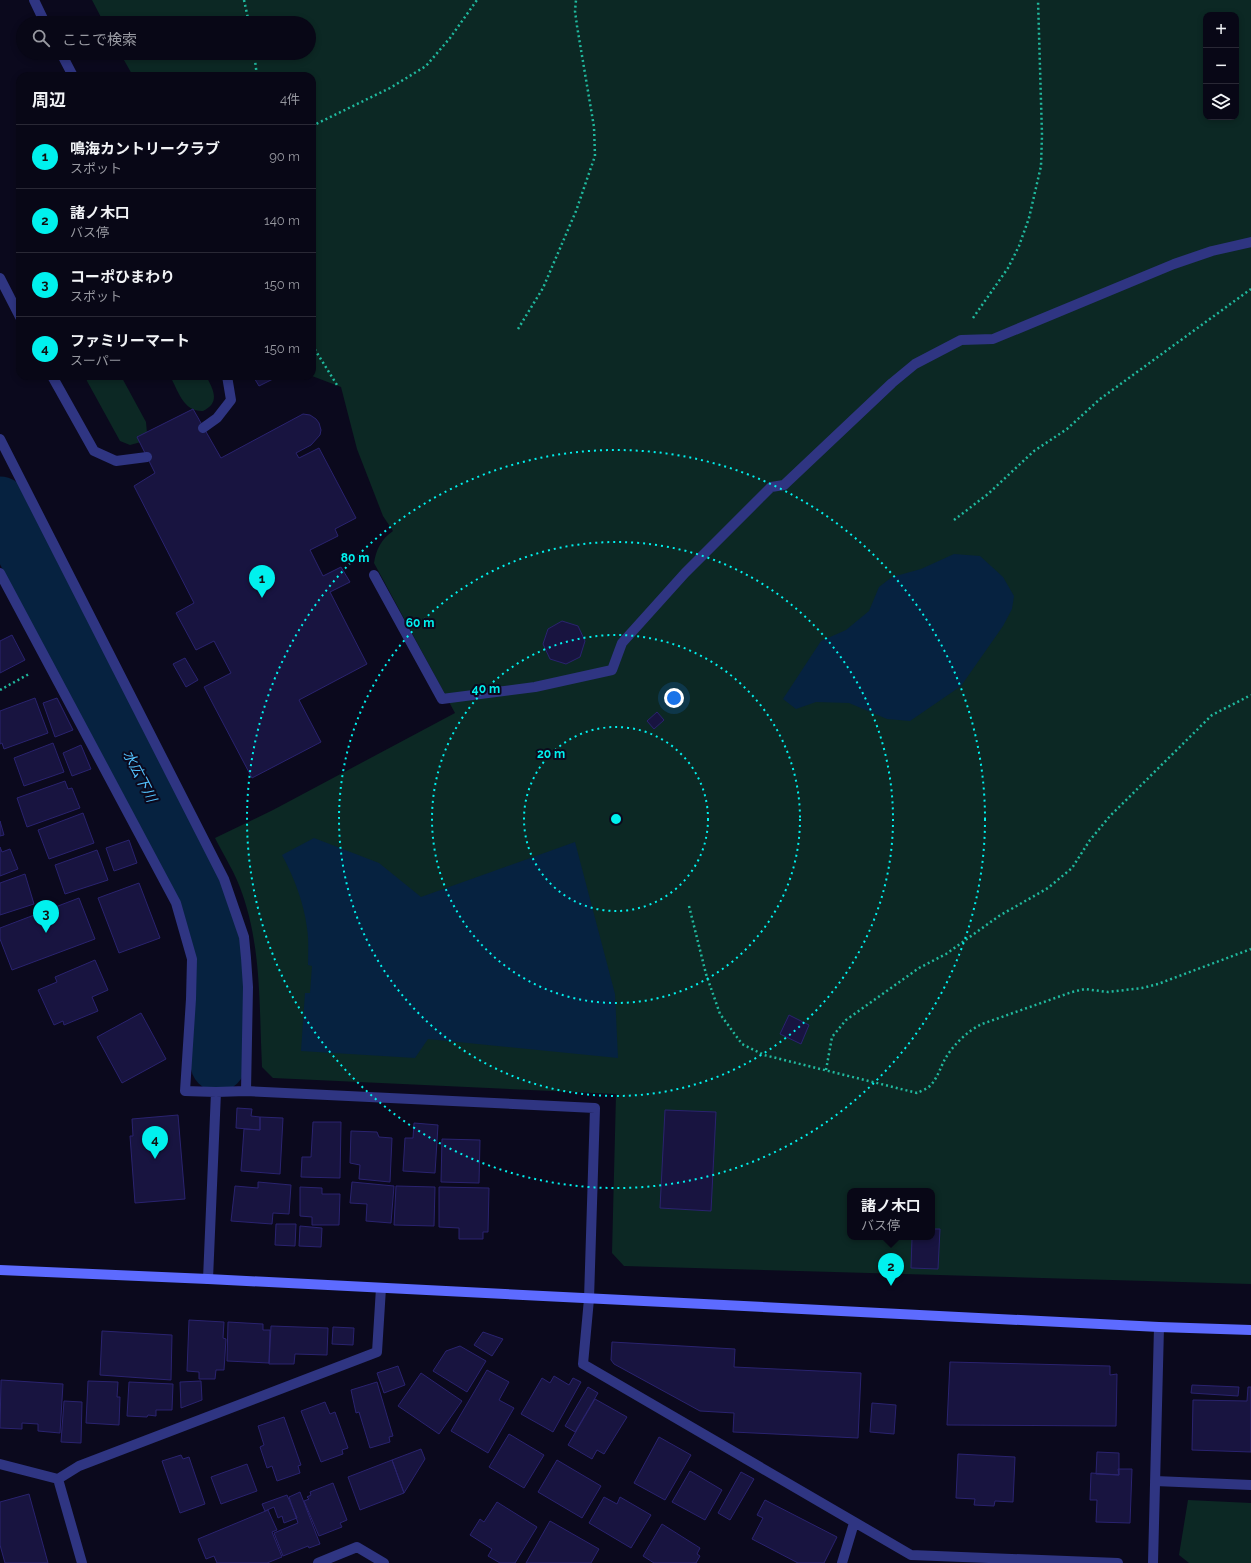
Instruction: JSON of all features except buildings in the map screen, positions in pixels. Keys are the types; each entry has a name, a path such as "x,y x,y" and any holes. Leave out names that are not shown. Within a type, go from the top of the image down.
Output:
{"street":[{"path":"34,0 42,16"},
{"path":"65,60 71,72"},
{"path":"374,575 442,699 535,687 612,670 622,643 686,573 771,487 784,485 892,383 915,364 961,340 993,339 1174,264 1212,251 1251,242"},
{"path":"0,278 16,309"},
{"path":"54,380 94,451 116,461 147,457"},
{"path":"203,428 217,418 231,400 228,380"},
{"path":"0,439 224,879 232,898 244,937 246,958 248,995 246,1091"},
{"path":"0,573 176,903 192,960 185,1091 246,1091 595,1108 589,1299 583,1364 911,1555 1118,1563"},
{"path":"208,1279 216,1092"},
{"path":"0,1270 208,1279 1159,1327 1251,1330"},
{"path":"0,1464 58,1479 79,1466 377,1352 381,1288"},
{"path":"1153,1563 1159,1327"},
{"path":"58,1479 82,1563"},
{"path":"1155,1481 1251,1485"},
{"path":"842,1563 854,1523"},
{"path":"318,1563 357,1546 384,1563"}],"path":[{"path":"244,0 247,16"},
{"path":"316,124 390,88 426,66 450,38 477,0"},
{"path":"518,329 543,288 576,211 595,156 594,126 577,26 575,10 576,0"},
{"path":"952,344 985,302 1008,268 1019,246 1028,218 1041,166 1042,135 1038,0"},
{"path":"255,60 256,72"},
{"path":"954,520 988,494 1034,451 1068,429 1100,399 1251,289"},
{"path":"316,352 337,385"},
{"path":"0,690 49,664"},
{"path":"826,1070 832,1037 846,1020 919,968 946,954 999,916 1048,888 1072,868 1090,840 1110,816 1212,715 1251,695"},
{"path":"689,906 706,974 720,1014 742,1044 764,1055 917,1093 930,1086 958,1042 971,1029 982,1024 1072,992 1085,989 1108,992 1142,988 1158,984 1251,949"}],"green space":[{"path":"92,0 1251,0 1251,1284 624,1266 612,1253 616,1094 273,1078 262,1067 260,1001 253,936 239,886 215,838 273,810 455,713 374,563 380,545 393,531 383,516 357,449 341,387 316,378 316,72 131,72 124,60 316,60 316,16 100,16"},
{"path":"123,380 146,422 147,433 141,442 130,445 120,441 87,381"},
{"path":"172,380 208,380 213,390 214,399 212,404 203,411 196,410 186,404"},
{"path":"1188,1500 1251,1503 1251,1563 1189,1563 1179,1555"}],"water":[{"path":"954,554 980,556 1003,577 1014,596 1012,609 1003,626 961,686 910,721 887,719 849,703 816,702 796,709 783,699 821,641 846,630 869,611 879,587 892,577 921,569"},
{"path":"314,838 379,863 421,897 575,842 615,994 618,1058 428,1039 415,1058 301,1051 305,993 310,993 312,966 308,965 308,937 304,909 291,872 282,855"}],"waterway":[{"name":"水広下川","path":"0,504 198,889 211,920 219,951 218,1064"}],"place":[{"name":"鳴海カントリークラブ","path":"262,598"},
{"name":"コーポひまわり","path":"46,933"},
{"name":"ファミリーマート","path":"155,1159"},
{"name":"諸ノ木口","path":"891,1286"}]}
